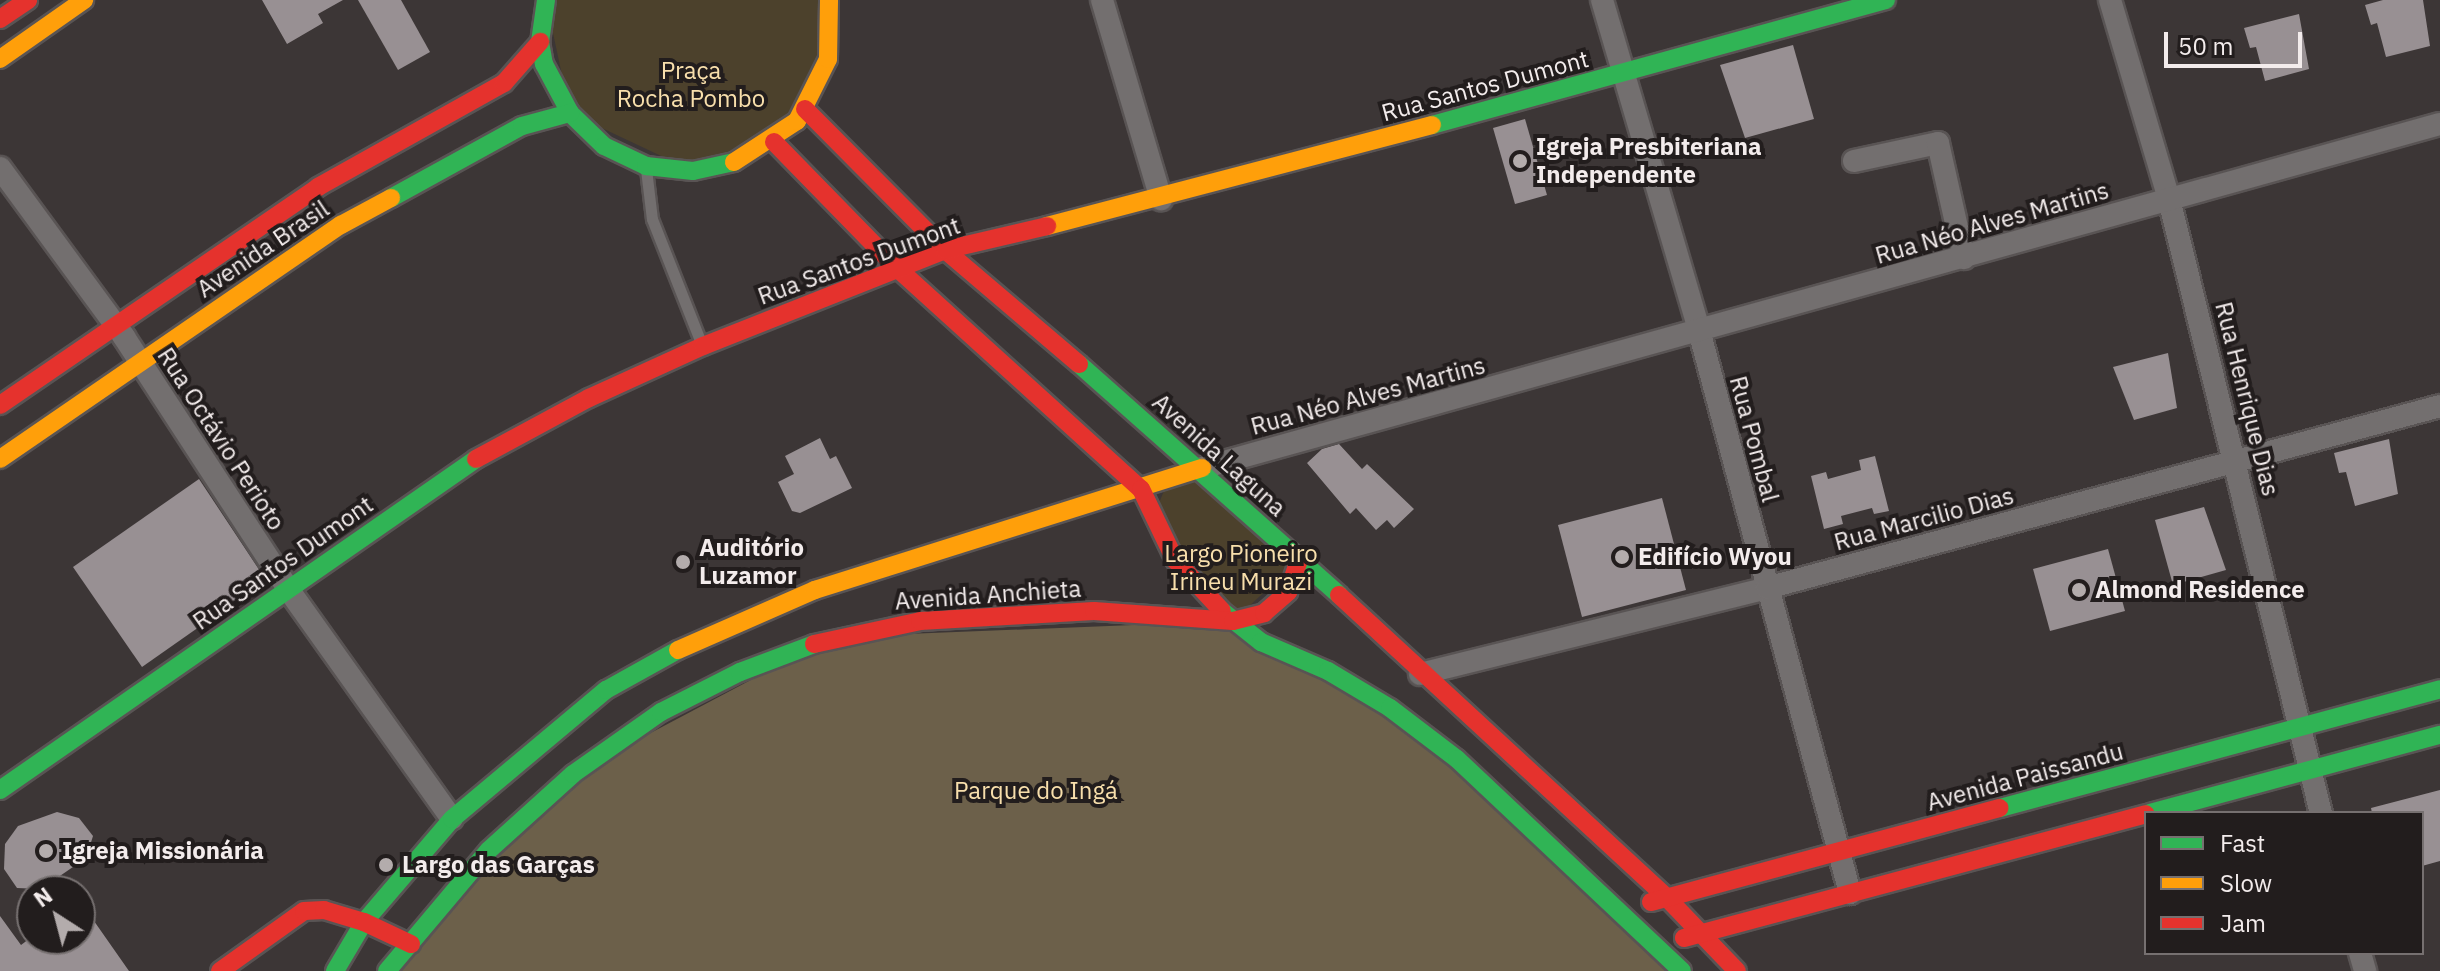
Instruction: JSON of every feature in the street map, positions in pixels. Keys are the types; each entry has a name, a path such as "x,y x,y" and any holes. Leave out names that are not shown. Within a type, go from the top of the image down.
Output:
{"main road":[{"path":"0,19 28,0"},
{"path":"0,59 84,0"},
{"path":"546,0 540,42 549,79 570,113 604,146 646,166 693,171 739,161 774,142 805,109 828,59 834,1"},
{"name":"Rua Santos Dumont","path":"0,790 454,471 589,398 703,346 945,250 1161,199 1886,0"},
{"name":"Avenida Brasil","path":"0,405 115,323 318,187 504,83 540,42"},
{"name":"Avenida Laguna","path":"805,109 945,250 1202,468 1420,674 1667,898 1737,971"},
{"name":"Avenida Brasil","path":"0,459 139,360 341,225 522,126 570,113"},
{"path":"774,142 897,268 1141,489 1175,560 1207,599 1261,642 1328,671 1390,708 1457,759 1621,909 1682,971"},
{"name":"Rua Néo Alves Martins","path":"364,922 452,819 606,690 706,634 924,553 1202,468"},
{"path":"1233,621 1264,613 1288,592 1299,560"},
{"name":"Avenida Anchieta","path":"387,971 489,850 573,774 661,712 740,672 832,637 920,621 1094,611 1233,621"},
{"name":"Avenida Paissandu","path":"1621,909 2440,689"},
{"path":"2159,811 2440,735"},
{"path":"1659,947 1700,933 2144,815"},
{"path":"220,971 304,911 324,910 364,922 411,944"},
{"path":"335,971 364,922"}],"street":[{"path":"1102,0 1161,199"},
{"name":"Rua Pombal","path":"1602,0 1700,334 1850,893"},
{"name":"Rua Henrique Dias","path":"2110,0 2169,199 2237,461 2320,811"},
{"name":"Rua Néo Alves Martins","path":"1202,468 1700,334 2440,124"},
{"path":"1854,161 1938,143 1964,258"},
{"name":"Rua Octávio Perioto","path":"0,168 115,323 288,589 452,819"},
{"name":"Rua Marcilio Dias","path":"1420,674 1767,588 2440,406"}],"lane":[{"path":"646,166 652,219 703,346"}],"green space":[{"name":"Praça Rocha Pombo","path":"546,0 829,0 805,109 693,171 570,113"},
{"name":"Largo Pioneiro Irineu Murazi","path":"1202,468 1299,560 1233,621 1152,520 1168,481"},
{"name":"Parque do Ingá","path":"1233,621 1390,708 1680,971 392,971 573,774 832,637"}],"building":[{"path":"262,0 343,0 318,14 323,23 287,44"},
{"path":"358,0 401,0 430,52 398,70"},
{"path":"2383,0 2423,0 2430,46 2386,57 2377,23 2371,25 2365,5"},
{"path":"2299,14 2309,69 2265,81 2256,47 2250,48 2244,28"},
{"path":"1793,45 1814,119 1745,138 1720,65"},
{"name":"Igreja Presbiteriana Independente","path":"1525,119 1547,195 1515,204 1493,128"},
{"path":"2168,353 2177,408 2134,420 2113,367"},
{"path":"820,438 830,459 836,456 852,488 800,513 792,511 778,482 794,474 785,456"},
{"path":"2389,439 2398,494 2355,506 2346,472 2339,473 2334,453"},
{"path":"1339,444 1362,469 1367,464 1414,509 1394,528 1387,520 1376,530 1356,508 1350,514 1307,463 1322,449"},
{"path":"1875,456 1889,511 1874,514 1872,508 1841,516 1843,524 1824,529 1811,476 1826,472 1828,479 1861,470 1859,460"},
{"path":"199,479 266,580 142,667 73,567"},
{"name":"Edifício Wyou","path":"1662,498 1686,590 1582,617 1558,525"},
{"path":"2204,507 2226,570 2173,585 2155,520"},
{"name":"Almond Residence","path":"2108,549 2125,611 2050,631 2033,569"},
{"path":"2440,790 2440,861 2424,865 2424,811 2372,811 2371,808"},
{"name":"Igreja Missionária","path":"57,812 79,818 93,836 86,858 61,875 16,875 16,887 4,869 5,844 18,826"},
{"path":"0,916 16,938 16,955 96,955 96,924 129,971 0,971"}],"traffic: fast":[{"path":"546,0 540,42 544,64 570,113 604,146 646,166 693,171 734,162"},
{"path":"1432,125 1886,0"},
{"path":"391,198 522,126 570,113"},
{"path":"1079,364 1339,595"},
{"path":"0,790 476,459"},
{"path":"1222,611 1261,642 1328,671 1390,708 1457,759 1682,971"},
{"path":"387,971 489,850 573,774 661,712 740,672 814,644"},
{"path":"335,971 364,922 452,819 606,690 678,650"},
{"path":"2000,808 2440,689"},
{"path":"2157,811 2440,735"}],"traffic: slow":[{"path":"0,59 84,0"},
{"path":"734,162 797,121 828,59 829,0"},
{"path":"1047,226 1432,125"},
{"path":"0,459 341,225 391,198"},
{"path":"678,650 815,590 1202,468"}],"traffic: jam":[{"path":"0,19 28,0"},
{"path":"0,405 318,187 504,83 540,42"},
{"path":"805,109 945,250 1079,364"},
{"path":"774,142 897,268 1141,489 1175,560 1222,611"},
{"path":"476,459 589,398 703,346 945,250 1047,226"},
{"path":"814,644 920,621 1094,611 1233,621 1264,613 1288,592 1299,560"},
{"path":"1339,595 1667,898 1737,971"},
{"path":"1651,902 2000,808"},
{"path":"1684,938 2144,815"},
{"path":"220,971 304,911 324,910 364,922 411,944"}],"place":[{"name":"Igreja Presbiteriana Independente","path":"1520,161"},
{"name":"Edifício Wyou","path":"1622,557"},
{"name":"Auditório Luzamor","path":"683,562"},
{"name":"Almond Residence","path":"2079,590"},
{"name":"Igreja Missionária","path":"46,851"},
{"name":"Largo das Garças","path":"386,865"}]}
